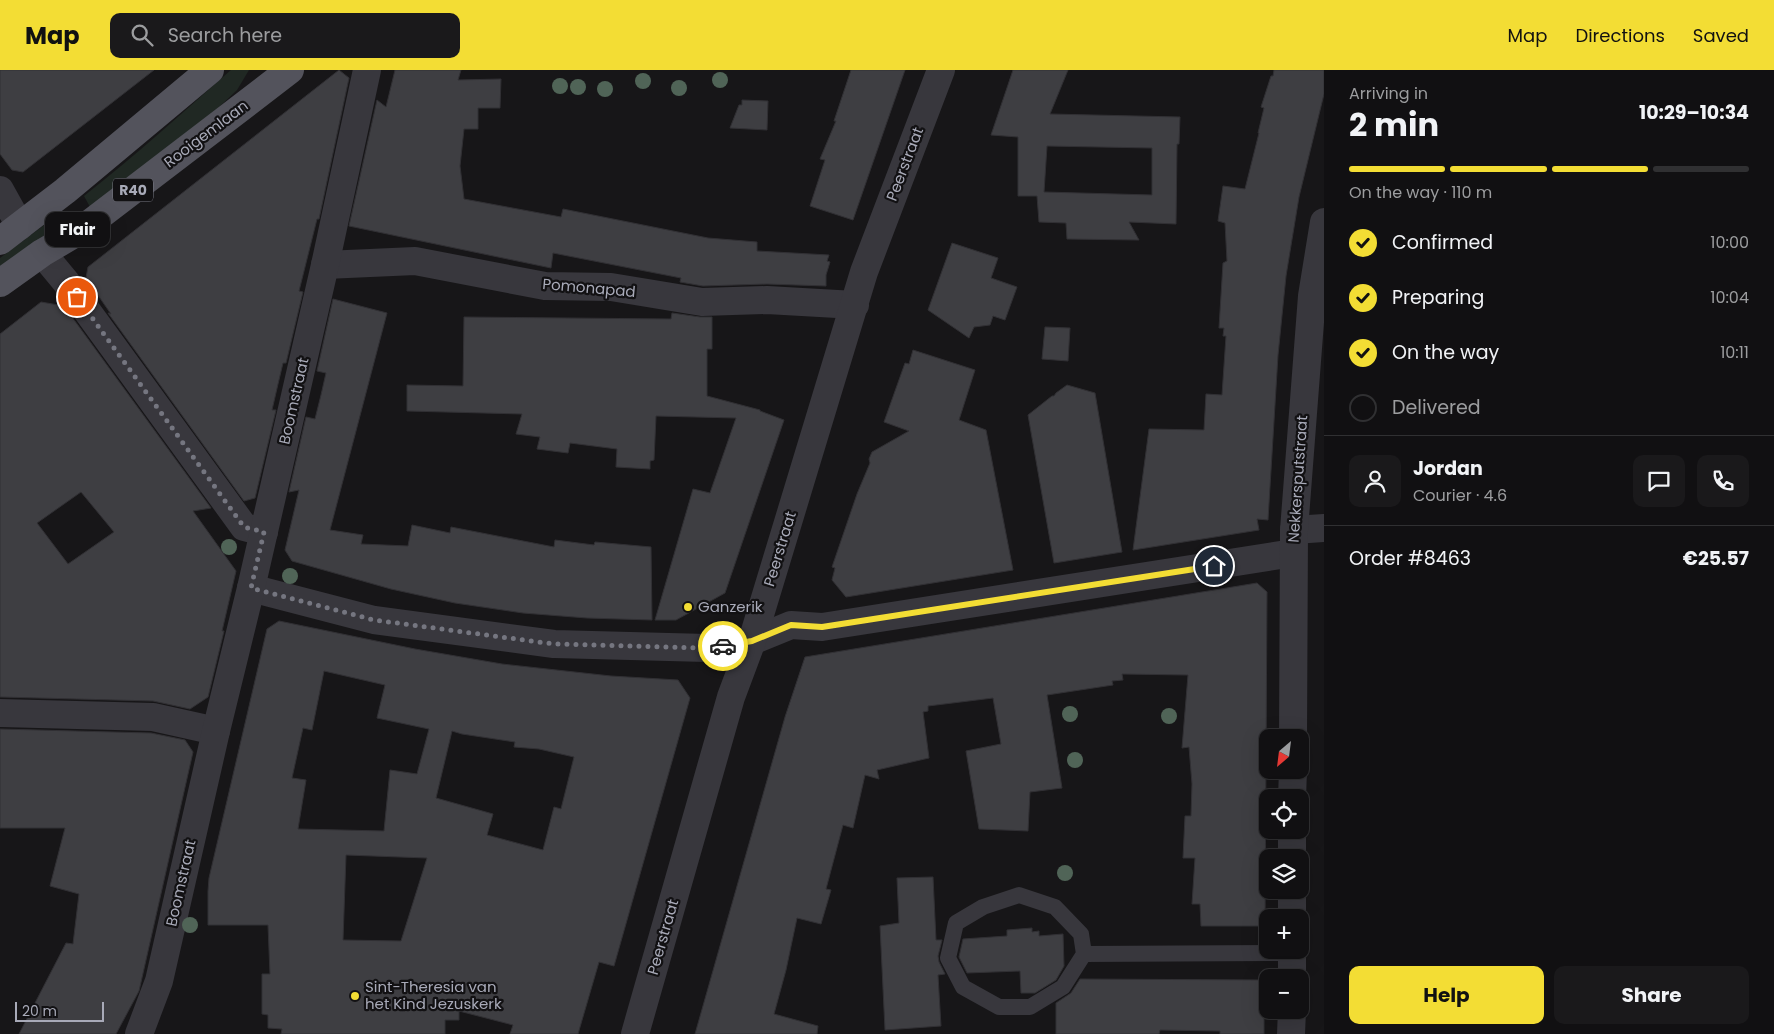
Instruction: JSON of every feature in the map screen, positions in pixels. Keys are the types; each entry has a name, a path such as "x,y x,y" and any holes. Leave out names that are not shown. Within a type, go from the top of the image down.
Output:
{"main road":[{"name":"R40","path":"10,234 65,191 210,70"},
{"name":"Rooigemlaan","path":"0,283 42,253 81,230 290,70"}],"street":[{"name":"Boomstraat","path":"139,1034 159,981 325,265 367,70"},
{"name":"Peerstraat","path":"635,1034 731,697 752,641 868,263 941,70"},
{"path":"0,190 10,234"},
{"name":"Nekkersputstraat","path":"1293,729 1294,541 1312,296 1324,222"},
{"path":"42,253 66,282 244,527 264,532"},
{"name":"Pomonapad","path":"325,265 415,261 545,286 611,287 702,302 767,300 855,305"},
{"path":"251,588 374,620 554,644 707,648 752,641 791,625 822,627 1294,541 1324,528"},
{"path":"0,713 153,717 216,731"},
{"path":"1291,1034 1292,1019"}],"lane":[{"path":"1019,895 1055,907 1081,934 1084,954 1063,986 1030,1007 999,1006 963,987 948,958 956,923 983,907 1019,895"},
{"path":"1084,954 1292,960"}],"shaded area":[{"path":"231,70 249,70 237,90 217,109 90,207 84,196 140,150"},
{"path":"59,214 65,223 0,268 0,258"}],"building":[{"path":"0,70 154,70 23,172 12,170 0,154"},
{"path":"339,70 349,78 319,219 317,219 299,291 303,292 286,363 283,363 278,384 272,410 276,410 255,498 244,501 108,313 111,314 86,278 88,267"},
{"path":"395,70 461,70 458,80 501,79 500,108 478,108 478,129 464,129 460,166 464,199 561,217 563,209 708,238 757,242 757,251 829,255 827,261 830,262 826,275 826,286 767,284 703,286 680,282 681,278 553,253 551,268 349,226 377,100 386,107"},
{"path":"851,70 905,70 853,220 810,206 825,160 820,159 836,121 834,121"},
{"path":"1013,70 1068,70 1050,114 1180,117 1179,144 1177,144 1176,224 1129,222 1139,240 1067,239 1066,223 1039,222 1037,196 1018,196 1018,137 991,135","holes":["1047,146 1152,148 1152,195 1044,192"]},
{"path":"1274,70 1324,70 1324,94 1299,197 1286,276 1278,355 1268,520 1257,519 1259,530 1133,550 1149,429 1204,430 1206,394 1222,395 1226,336 1223,336 1224,328 1219,328 1223,263 1227,261 1225,223 1218,221 1223,186 1245,189 1264,108 1261,107"},
{"path":"742,100 768,101 767,130 730,128 739,105 742,105"},
{"path":"952,243 998,258 991,278 1017,287 1005,320 993,316 990,325 974,327 969,338 928,310"},
{"path":"333,299 387,313 330,530 363,535 361,544 408,546 412,525 450,533 451,527 554,547 555,540 594,545 595,542 651,547 652,620 587,618 523,613 455,603 391,589 292,561 285,550 299,490 289,492 306,417 315,419 321,395 326,373 317,371"},
{"path":"41,302 64,306 211,508 193,511 236,571 208,697 190,709 153,701 0,697 0,334","holes":["81,492 114,532 68,564 37,523"]},
{"path":"672,313 712,317 712,349 707,349 707,396 760,410 784,420 725,593 676,620 655,620 693,489 710,493 736,418 656,416 654,460 650,461 650,469 616,467 617,449 570,443 568,453 537,449 540,437 516,434 522,414 407,411 407,385 463,386 464,317 671,319"},
{"path":"1045,327 1070,328 1068,361 1042,359"},
{"path":"913,350 975,370 959,420 986,430 1013,570 846,597 832,580 835,568 832,567 857,494 870,463 869,459 872,452 909,431 884,422 905,363 909,364"},
{"path":"1067,385 1095,393 1122,552 1054,563 1028,415"},
{"path":"1257,583 1267,592 1266,729 1259,729 1259,779 1266,779 1266,789 1259,789 1259,839 1266,839 1265,849 1259,849 1259,899 1265,899 1265,909 1259,909 1259,926 1201,926 1200,904 1192,904 1195,858 1183,858 1185,816 1191,816 1192,784 1189,747 1182,748 1188,675 1122,674 1123,680 1112,681 1113,685 1047,695 1062,788 1030,792 1028,831 979,829 966,751 1001,744 993,698 928,706 928,711 923,712 929,758 877,770 879,779 865,775 853,828 843,825 826,889 831,890 821,924 797,918 774,1014 818,1026 817,1034 695,1034 785,717 805,657"},
{"path":"279,621 415,649 502,664 611,676 678,680 690,698 614,966 599,962 578,1034 510,1034 513,1025 459,1011 459,1020 445,1020 445,1034 281,1034 282,1029 268,1028 268,1015 262,1014 262,974 270,974 268,925 208,925 209,878 267,629","holes":["324,671 385,685 377,718 429,729 417,774 390,770 384,831 298,829 306,780 292,778 303,728 312,730","452,731 515,742 514,747 539,749 574,757 561,809 554,807 543,850 487,835 493,814 436,798","346,855 427,858 401,941 343,940"]},
{"path":"0,729 151,733 185,740 193,752 139,991 116,1034 19,1034 66,943 73,944 79,894 50,886 65,828 0,828"},
{"path":"933,877 936,940 942,940 938,956 945,974 938,975 941,1026 885,1030 880,926 899,923 897,878"},
{"path":"1032,928 1032,932 1039,931 1039,936 1063,934 1064,966 1056,980 1035,993 1021,993 1020,971 967,973 959,957 963,939 1007,936 1007,930"},
{"path":"1080,979 1259,980 1259,1019 1264,1019 1264,1034 1220,1034 1220,1031 1160,1030 1159,1034 1056,1034 1056,1003 1071,993"}],"way so far":[{"path":"77,297 244,527 264,532 251,588 374,620 554,644 707,648 723,646"}],"place":[{"name":"Flair","path":"77,297"},
{"name":"Ganzerik","path":"688,607"},
{"name":"Sint-Theresia van het Kind Jezuskerk","path":"355,996"}],"route":[{"path":"723,646 752,641 791,625 822,627 1214,566"}]}
